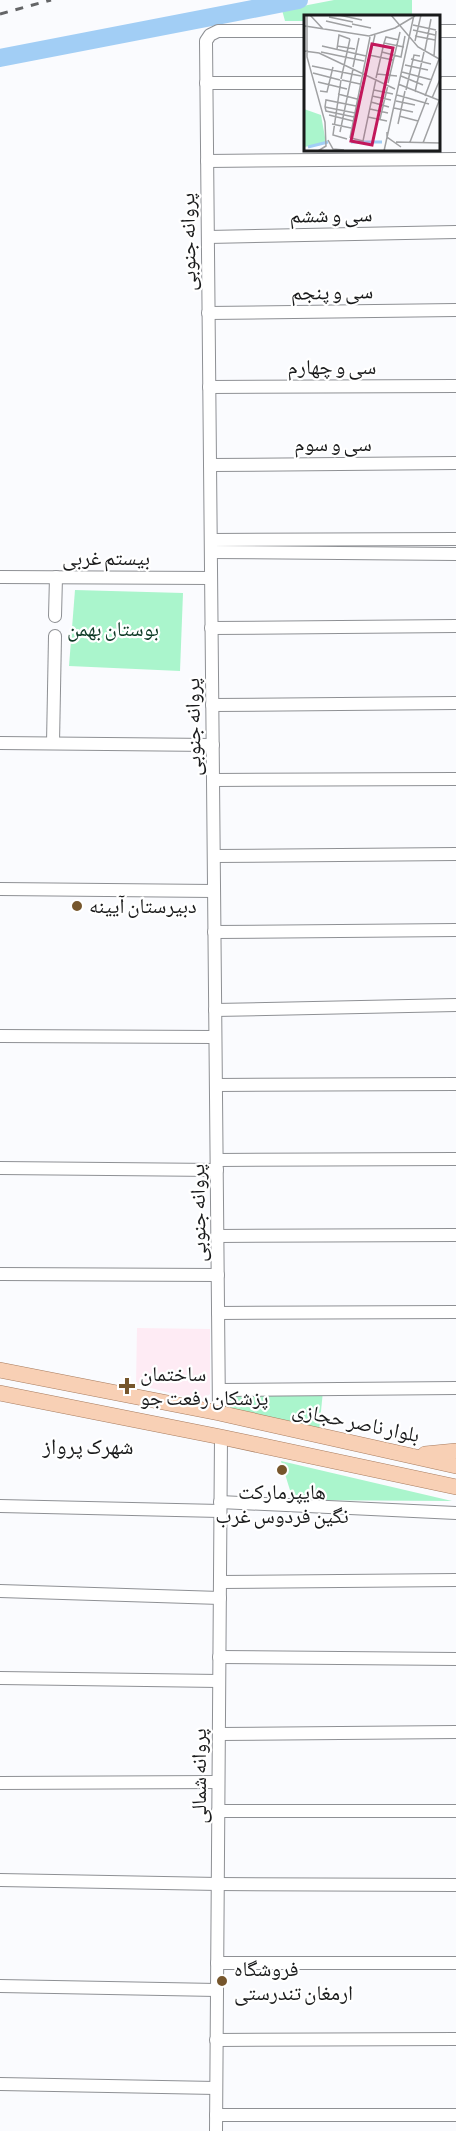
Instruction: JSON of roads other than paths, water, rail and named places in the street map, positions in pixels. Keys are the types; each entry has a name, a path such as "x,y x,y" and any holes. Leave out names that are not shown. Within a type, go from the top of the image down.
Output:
{"main road":[{"name":"بلوار ناصر حجازی","path":"0,1370 219,1413 456,1466"},
{"name":"بلوار ناصر حجازی","path":"0,1393 456,1487"},
{"path":"414,1455 456,1450"}],"street":[{"name":"پروانه جنوبی","path":"219,1413 206,41 210,35 219,31 304,31"},
{"path":"206,83 304,83"},
{"path":"207,161 456,159"},
{"name":"سی و ششم","path":"208,237 456,232"},
{"name":"سی و پنجم","path":"208,313 456,310"},
{"name":"سی و چهارم","path":"209,387 456,386"},
{"name":"سی و سوم","path":"210,465 456,463"},
{"path":"383,539 383,553"},
{"path":"211,546 383,539 456,539"},
{"path":"211,546 456,554"},
{"path":"0,584 6,577"},
{"name":"بیستم غربی","path":"6,577 211,578"},
{"path":"56,577 56,616"},
{"path":"211,628 456,626"},
{"path":"53,743 55,636"},
{"path":"212,705 456,703"},
{"path":"0,742 213,745"},
{"path":"213,780 456,779"},
{"path":"214,856 456,854"},
{"path":"0,889 214,891"},
{"path":"214,932 456,930"},
{"path":"215,1010 456,1005"},
{"path":"0,1036 215,1037"},
{"path":"216,1085 456,1084"},
{"path":"0,1168 456,1159"},
{"path":"217,1236 456,1235"},
{"path":"0,1274 218,1275"},
{"path":"218,1313 456,1312"},
{"path":"219,1390 456,1388"},
{"name":"پروانه شمالی","path":"216,2131 221,1437"},
{"path":"0,1506 220,1507 456,1513"},
{"path":"220,1582 456,1580"},
{"path":"0,1591 220,1598"},
{"path":"219,1657 456,1659"},
{"path":"0,1678 219,1681"},
{"path":"219,1734 456,1732"},
{"path":"0,1783 218,1782"},
{"path":"218,1811 456,1811"},
{"path":"0,1880 456,1885"},
{"path":"217,1963 456,1963"},
{"path":"0,1986 217,1990"},
{"path":"216,2040 456,2039"},
{"path":"0,2084 216,2088"},
{"path":"216,2115 456,2115"}],"waterway":[{"path":"0,58 299,0"}],"railway":[{"path":"0,14 51,0"}],"place":[{"name":"دبیرستان آیینه","path":"77,906"},
{"name":"ساختمان پزشكان رفعت جو","path":"127,1386"},
{"name":"هایپرمارکت نگین فردوس غرب","path":"282,1470"},
{"name":"فروشگاه ارمغان تندرستی","path":"222,1981"}],"district":[{"name":"شهرک پرواز","path":"88,1446"}],"park label":[{"name":"بوستان بهمن","path":"113,629"}]}
